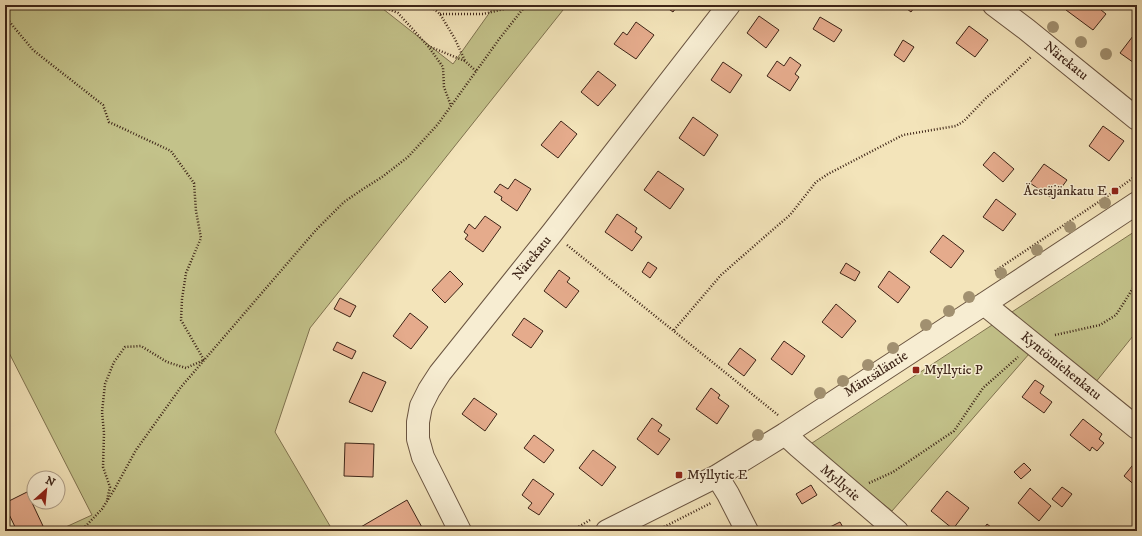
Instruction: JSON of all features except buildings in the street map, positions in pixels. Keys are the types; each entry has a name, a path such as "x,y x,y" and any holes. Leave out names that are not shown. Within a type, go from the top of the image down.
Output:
{"street":[{"name":"Närekatu","path":"460,531 423,457 418,439 418,422 421,406 429,390 440,373 552,233 729,5"},
{"name":"Närekatu","path":"994,5 1137,119"},
{"name":"Mäntsäläntie","path":"607,531 717,476 782,424 984,304 1137,203"},
{"name":"Kyntömiehenkatu","path":"984,304 1137,428"},
{"name":"Myllytie","path":"782,424 799,448 897,531"},
{"path":"717,476 747,531"}],"path":[{"path":"5,7 11,5"},
{"path":"378,5 398,13 428,46 443,67 444,87 451,106"},
{"path":"429,5 440,14 455,39 465,62"},
{"path":"440,14 483,14 521,5"},
{"path":"81,531 102,509 136,450 181,387 316,230 344,202 382,177 408,157 438,124 500,38 526,5"},
{"path":"5,17 32,50 102,105 109,122 171,151 194,183 196,211 201,238 186,273 182,299 181,320 204,360"},
{"path":"674,330 721,275 790,215 816,182 828,174 903,135 956,126 964,121 987,97 1044,44"},
{"path":"428,46 465,62 476,72"},
{"path":"552,233 674,330 782,424"},
{"path":"850,491 893,472 954,431 983,388 1033,344 1050,336 1100,325 1116,315 1137,282"},
{"path":"106,503 110,487 104,467 104,433 102,412 105,384 114,362 125,347 141,346 167,362 186,368 204,360"}],"shaded area":[{"path":"5,5 378,5 453,64 495,5 567,5 310,328 275,432 330,526 320,531 57,531 92,515 5,345"},
{"path":"1137,230 1137,331 1091,388 1036,346 892,511 809,445"}],"place":[{"name":"Äestäjänkatu E","path":"1115,191"},
{"name":"Myllytie P","path":"916,370"},
{"name":"Myllytie E","path":"679,475"}]}
